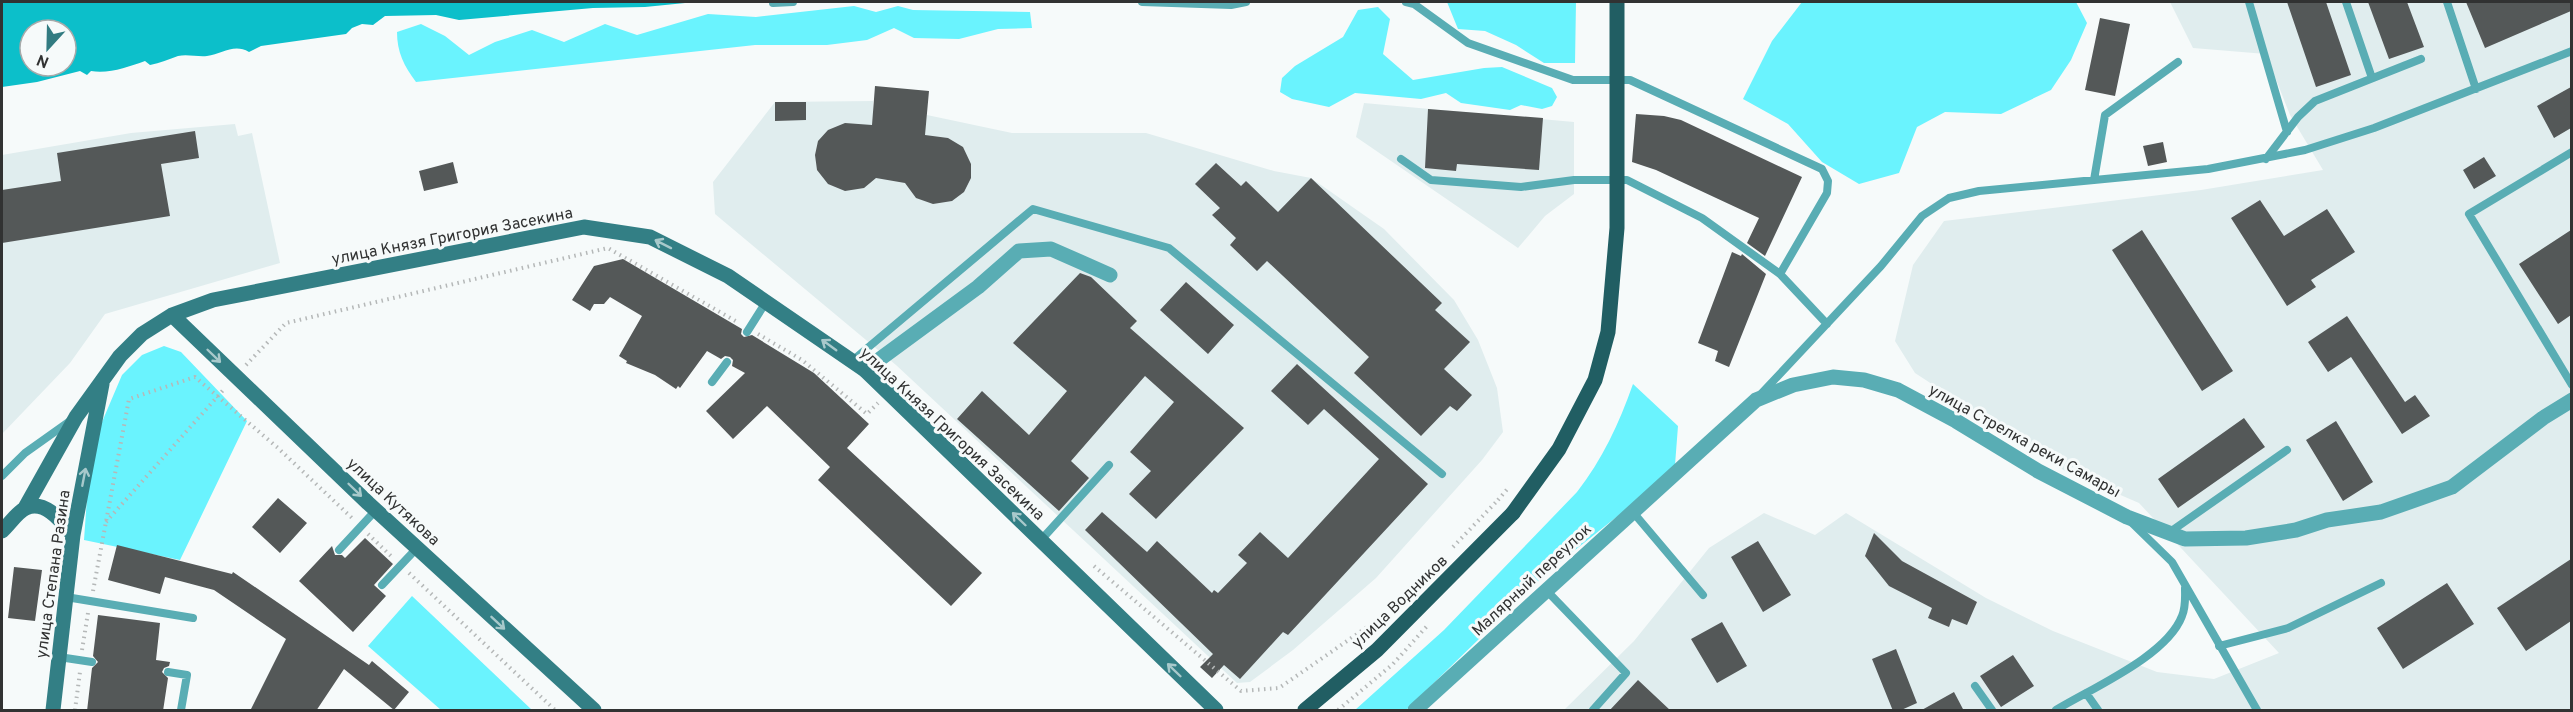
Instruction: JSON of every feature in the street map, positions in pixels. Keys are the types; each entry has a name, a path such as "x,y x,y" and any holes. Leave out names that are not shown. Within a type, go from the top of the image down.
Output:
{"main road":[{"name":"улица Водников","path":"1305,711 1377,650 1513,513 1559,449 1595,380 1608,332 1617,228 1617,2"},
{"name":"улица Князя Григория Засекина","path":"2,531 25,508 76,417 120,356 142,334 172,315 213,300 584,227 650,237 728,276 865,370 1216,711"},
{"name":"улица Кутякова","path":"172,315 376,510 594,711"},
{"name":"улица Степана Разина","path":"52,708 72,535 103,381"},
{"path":"25,508 36,506 48,510 72,535"}],"street":[{"path":"865,370 978,287 1019,251 1051,249 1110,275"},
{"name":"улица Стрелка реки Самары","path":"1672,475 1756,400 1793,385 1833,377 1864,380 1898,390 1956,421 2038,471 2127,517 2185,539 2246,538 2296,530 2327,520 2381,512 2452,487 2543,418 2571,400"},
{"name":"Малярный переулок","path":"1415,711 1672,475"}],"lane":[{"path":"773,3 793,2"},
{"path":"1142,2 1231,5 1246,2"},
{"path":"1406,2 1414,4 1468,43 1573,80 1630,80 1822,169 1828,181 1827,194 1780,274"},
{"path":"2249,2 2287,132"},
{"path":"2346,2 2372,78"},
{"path":"2447,2 2476,89"},
{"path":"1756,400 1881,266 1922,216 1949,198 1979,191 2208,169 2305,150 2374,128 2571,51"},
{"path":"2266,159 2315,101 2421,59"},
{"path":"2094,180 2105,115 2178,62"},
{"path":"2571,152 2469,214 2571,385"},
{"path":"1401,159 1431,180 1521,187 1574,180 1627,180 1702,218 1780,274 1827,324"},
{"path":"852,361 1033,209 1170,248 1442,474"},
{"path":"748,331 766,302"},
{"path":"712,382 727,363"},
{"path":"2,476 25,453 76,417"},
{"path":"2169,533 2287,450"},
{"path":"1041,540 1109,465"},
{"path":"339,550 376,510"},
{"path":"1632,511 1703,595"},
{"path":"2127,517 2172,562 2257,711"},
{"path":"382,585 417,548"},
{"path":"2219,646 2288,628 2380,583"},
{"path":"2056,711 2146,658 2160,646 2177,627 2183,614 2185,586"},
{"path":"1546,590 1626,673 1593,711"},
{"path":"66,597 193,618"},
{"path":"58,657 92,662"},
{"path":"168,672 187,675 181,711"},
{"path":"1975,686 1992,711"},
{"path":"2086,693 2098,711"}],"path":[{"path":"106,522 235,376 286,323 608,248 748,331 802,360 867,414 888,392"},
{"path":"75,711 91,601 129,399 195,377 278,448 555,711"},
{"path":"1449,551 1512,483"},
{"path":"1241,691 1279,688 1391,611"}],"shaded area":[{"path":"2,2 695,2 459,20 436,15 385,16 373,25 362,24 352,28 346,34 261,46 249,52 233,49 207,56 181,55 150,65 145,61 112,71 91,71 87,75 78,72 78,18 18,18 18,78 53,78 2,87"},
{"path":"1447,2 1576,2 1575,63 1544,63 1516,45 1485,31 1458,29"},
{"path":"1802,2 2076,2 2087,23 2071,60 2051,90 2001,114 1945,112 1917,127 1899,173 1859,184 1822,162 1788,124 1743,99 1772,41"},
{"path":"2170,2 2571,2 2571,710 1564,710 1634,641 1709,548 1764,513 1815,535 1846,513 1986,598 2053,631 2157,672 2214,679 2279,653 2139,503 2065,471 1915,373 1895,341 1913,265 1944,221 2201,190 2323,170 2290,115 2266,54 2193,48"},
{"path":"854,6 876,12 898,6 913,10 1030,12 1032,28 998,29 959,39 914,38 894,28 867,40 827,45 755,45 416,82 402,58 397,39 397,32 421,24 445,36 469,55 495,42 532,30 564,42 605,24 637,35 708,14 756,17"},
{"path":"1378,7 1390,19 1383,54 1413,80 1502,67 1552,88 1557,97 1552,106 1542,109 1521,105 1510,110 1461,103 1446,93 1421,99 1355,93 1329,107 1292,99 1280,92 1282,78 1295,66 1343,37 1358,10"},
{"path":"873,101 873,118 926,123 927,115 1012,133 1146,133 1274,171 1311,178 1384,229 1454,300 1478,340 1497,388 1503,432 1482,460 1376,578 1293,650 1250,682 1237,683 896,365 715,214 713,182 775,102"},
{"path":"1364,103 1574,122 1574,194 1545,216 1518,248 1356,137"},
{"path":"235,124 238,136 252,133 280,263 105,314 70,363 2,434 2,155 131,133"},
{"path":"164,346 181,352 247,421 180,560 84,540 87,498 99,429 122,375 142,355"},
{"path":"1633,384 1678,426 1675,465 1629,507 1550,570 1406,710 1355,710 1444,630 1577,492 1609,441"},
{"path":"412,596 532,710 441,710 368,646"}],"building":[{"path":"2287,2 2326,2 2351,75 2316,87"},
{"path":"2368,2 2407,2 2424,47 2389,59"},
{"path":"2466,2 2571,2 2571,11 2485,48"},
{"path":"2100,18 2130,24 2115,96 2085,90"},
{"path":"875,86 929,91 925,135 948,138 963,147 971,164 971,178 964,192 952,201 933,204 916,198 905,183 876,178 864,188 845,191 828,184 817,170 815,155 818,141 828,130 845,123 872,125"},
{"path":"2571,87 2571,128 2554,138 2537,106"},
{"path":"775,102 806,102 806,120 775,121"},
{"path":"1428,109 1543,118 1539,170 1457,164 1456,171 1425,168"},
{"path":"1636,114 1681,120 1802,177 1765,256 1747,243 1759,218 1656,170 1632,162"},
{"path":"195,131 199,158 161,164 170,216 2,243 2,190 61,181 57,153"},
{"path":"2163,142 2167,162 2148,166 2143,146"},
{"path":"2484,157 2496,176 2474,189 2463,170"},
{"path":"453,162 458,183 424,191 419,171"},
{"path":"1216,163 1241,186 1246,181 1278,212 1311,178 1442,303 1435,310 1470,342 1444,369 1472,395 1457,411 1450,406 1421,436 1354,373 1369,357 1267,261 1257,271 1230,245 1236,238 1212,215 1220,208 1195,184"},
{"path":"2260,200 2284,236 2327,209 2355,252 2311,280 2316,287 2287,306 2231,218"},
{"path":"2142,230 2233,371 2202,391 2112,250"},
{"path":"2571,230 2571,315 2558,324 2519,264"},
{"path":"1732,252 1741,256 1742,254 1766,274 1729,367 1715,361 1718,351 1698,343"},
{"path":"623,259 742,329 741,334 744,337 752,335 814,373 869,424 847,448 982,573 951,606 818,480 830,467 767,406 733,439 706,411 745,373 732,366 733,360 730,357 725,356 721,359 707,351 680,388 678,386 676,389 655,375 626,363 627,361 619,356 642,316 610,297 604,304 594,304 590,311 572,300 594,266"},
{"path":"1080,273 1091,277 1137,321 1130,328 1244,428 1156,519 1129,494 1151,471 1130,452 1174,402 1145,376 1071,461 1089,478 1059,511 957,419 982,391 1029,435 1067,391 1013,343"},
{"path":"1186,282 1234,325 1208,354 1160,310"},
{"path":"2347,316 2405,402 2415,395 2430,416 2402,434 2351,357 2328,372 2308,342"},
{"path":"1297,364 1428,484 1288,635 1283,632 1240,679 1224,665 1212,678 1200,667 1213,654 1085,530 1102,512 1147,552 1157,541 1212,593 1214,590 1218,593 1247,563 1238,555 1260,532 1288,558 1379,459 1324,409 1308,425 1271,391"},
{"path":"2244,418 2265,447 2178,508 2158,479"},
{"path":"2336,421 2373,482 2343,501 2306,440"},
{"path":"278,498 307,523 280,553 252,527"},
{"path":"1874,533 1902,561 1977,602 1967,625 1952,619 1949,627 1928,618 1932,608 1889,586 1865,556"},
{"path":"365,538 393,564 374,585 386,596 353,632 299,581 332,546 335,555 342,555 345,558"},
{"path":"1758,541 1791,595 1763,612 1731,557"},
{"path":"117,545 232,574 233,572 369,665 372,661 409,692 394,710 344,669 316,711 250,711 286,639 214,590 165,577 160,594 108,580"},
{"path":"2571,559 2571,621 2526,651 2497,608"},
{"path":"14,567 42,570 35,621 8,618"},
{"path":"2447,583 2474,624 2403,669 2377,628"},
{"path":"98,615 160,623 156,660 170,662 162,672 168,678 163,711 87,711 92,668 98,662 93,656"},
{"path":"1722,622 1747,666 1717,683 1691,639"},
{"path":"1896,649 1917,703 1899,711 1893,711 1872,659"},
{"path":"2013,655 2034,686 2001,707 1980,676"},
{"path":"1638,680 1671,711 1609,711"},
{"path":"1954,692 1964,711 1920,711"}]}
